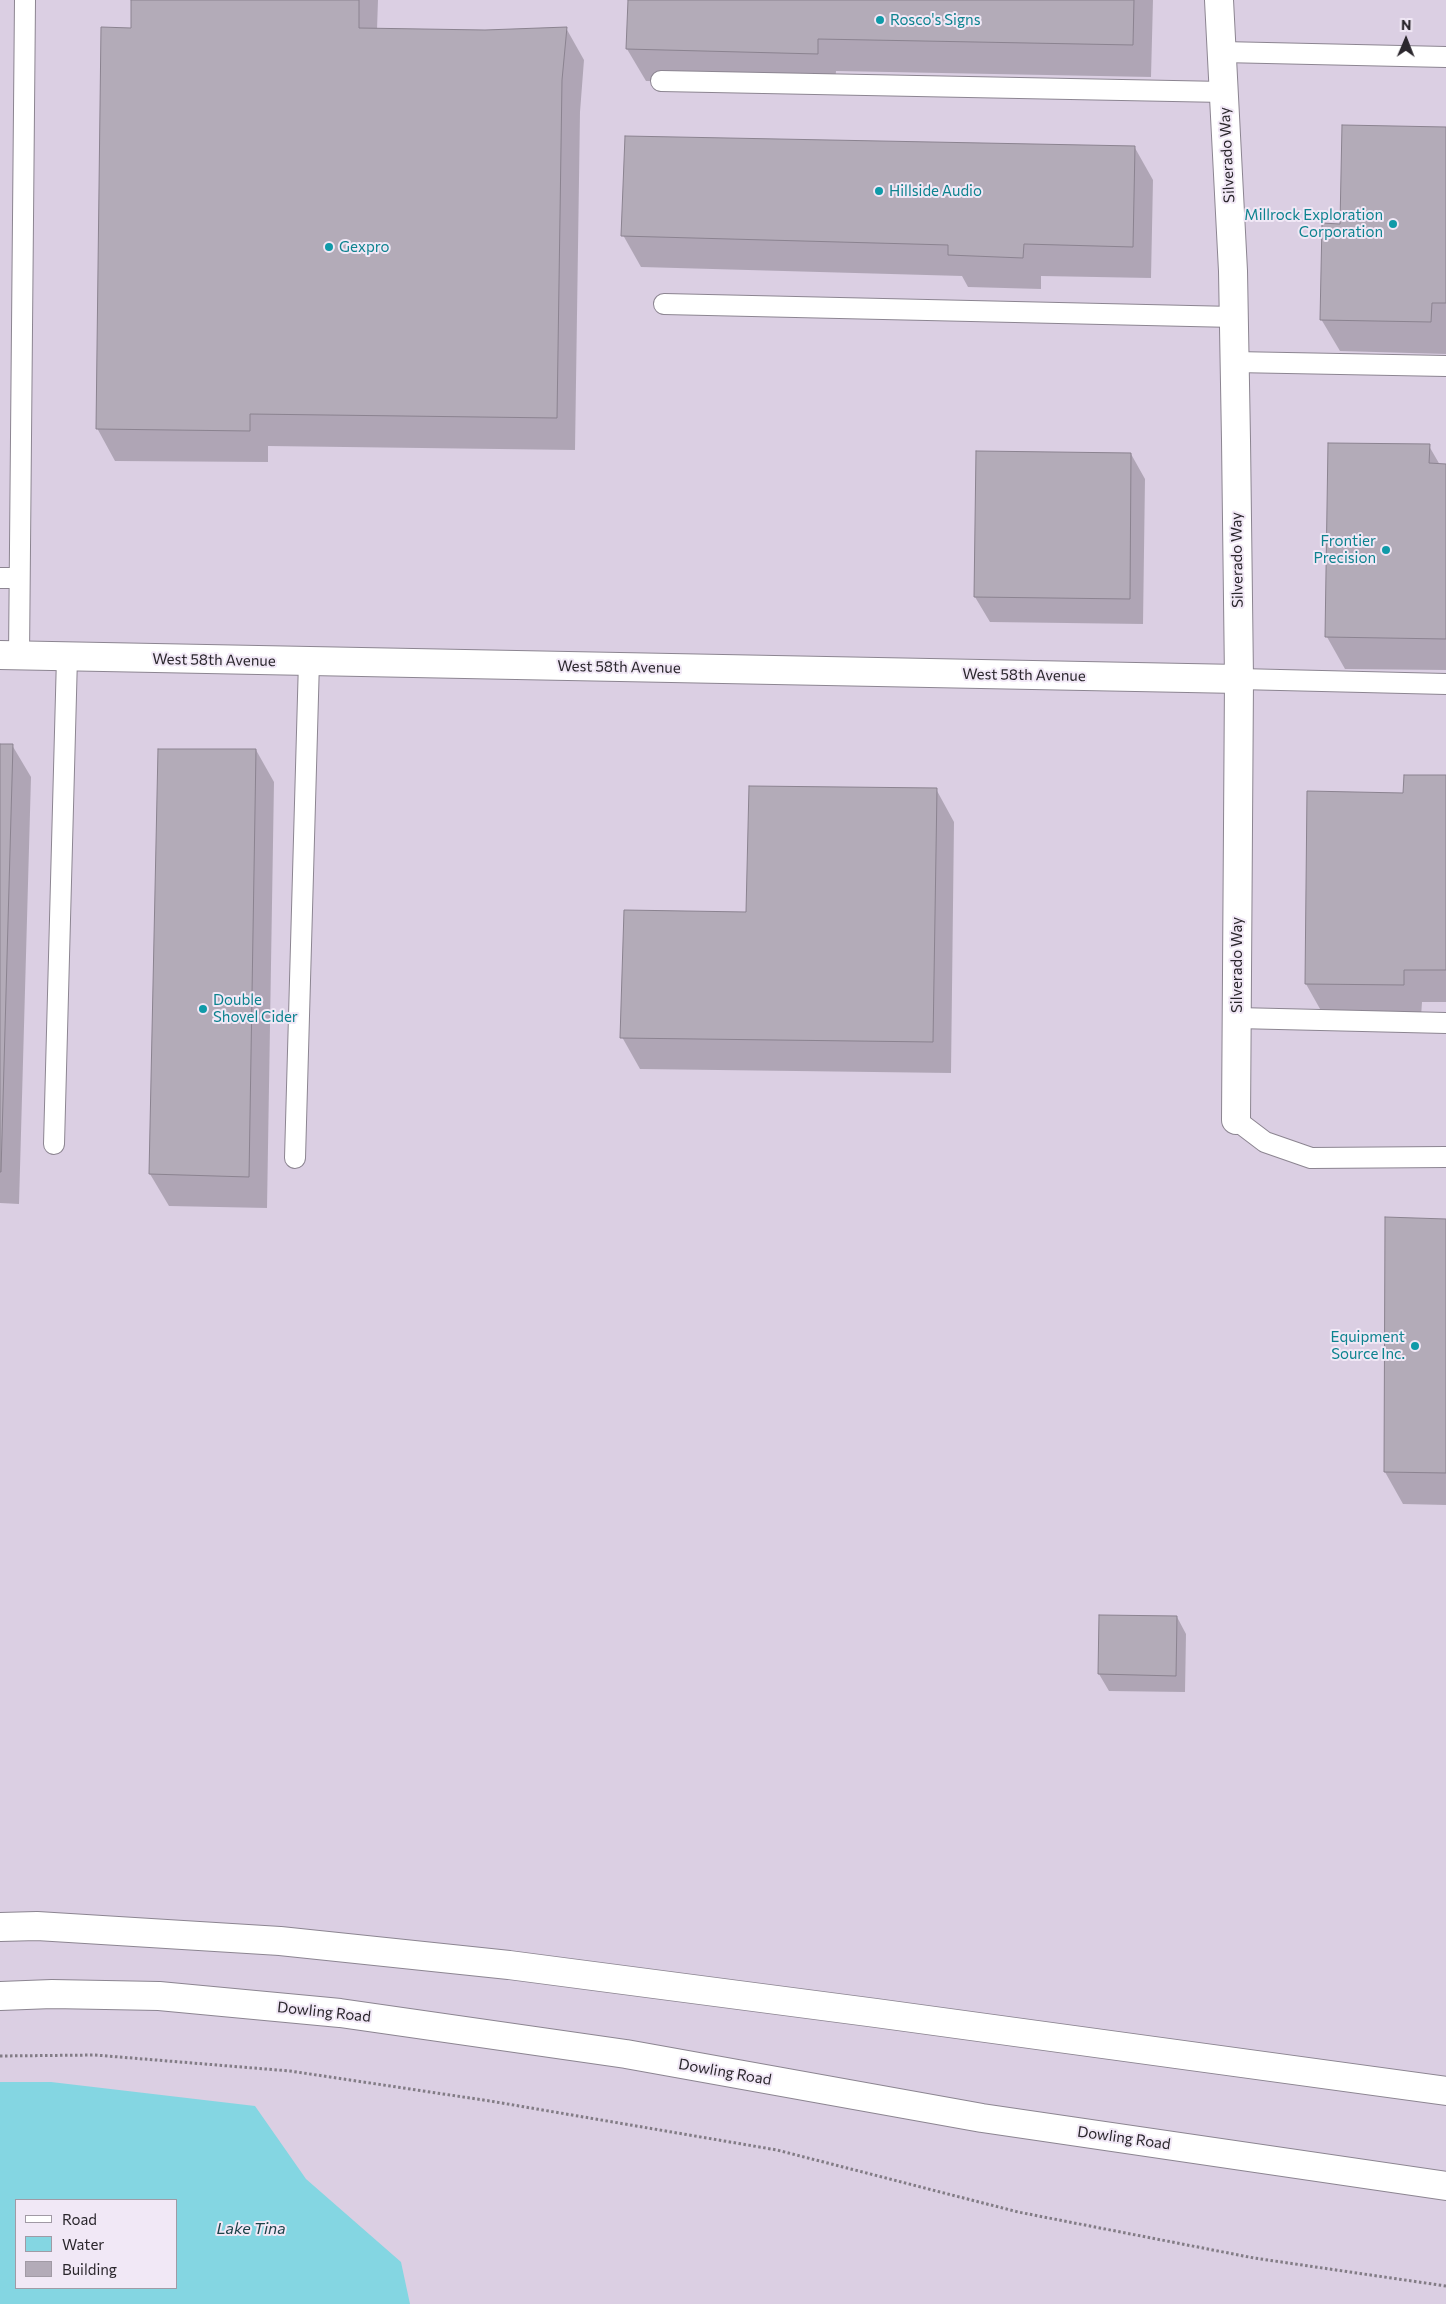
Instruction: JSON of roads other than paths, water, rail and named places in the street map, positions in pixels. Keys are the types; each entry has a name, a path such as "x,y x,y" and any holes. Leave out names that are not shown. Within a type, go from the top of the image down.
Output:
{"main road":[{"name":"Silverado Way","path":"1219,0 1234,317 1239,679 1236,1120"},
{"name":"West 58th Avenue","path":"9,656 1239,679"},
{"path":"0,1927 37,1926 280,1941 509,1965 876,2012 1446,2090"},
{"name":"Dowling Road","path":"0,1996 52,1994 159,1996 340,2013 626,2054 982,2118 1446,2186"}],"lane":[{"path":"9,656 9,578 24,0"},
{"path":"1222,52 1446,57"},
{"path":"661,80 1224,92"},
{"path":"664,304 1234,317"},
{"path":"1234,362 1446,366"},
{"path":"54,1144 67,656"},
{"path":"295,1158 309,662"},
{"path":"1239,679 1446,684"},
{"path":"1236,1018 1446,1022"},
{"path":"1236,1120 1265,1142 1311,1158 1446,1157"}],"water":[{"name":"Lake Tina","path":"0,2082 51,2082 255,2106 306,2179 401,2262 410,2304 0,2304"}],"place":[{"name":"Rosco's Signs","path":"880,20"},
{"name":"Hillside Audio","path":"879,191"},
{"name":"Millrock Exploration Corporation","path":"1393,224"},
{"name":"Gexpro","path":"329,247"},
{"name":"Frontier Precision","path":"1386,550"},
{"name":"Double Shovel Cider","path":"203,1009"},
{"name":"Equipment Source Inc.","path":"1415,1346"}]}
